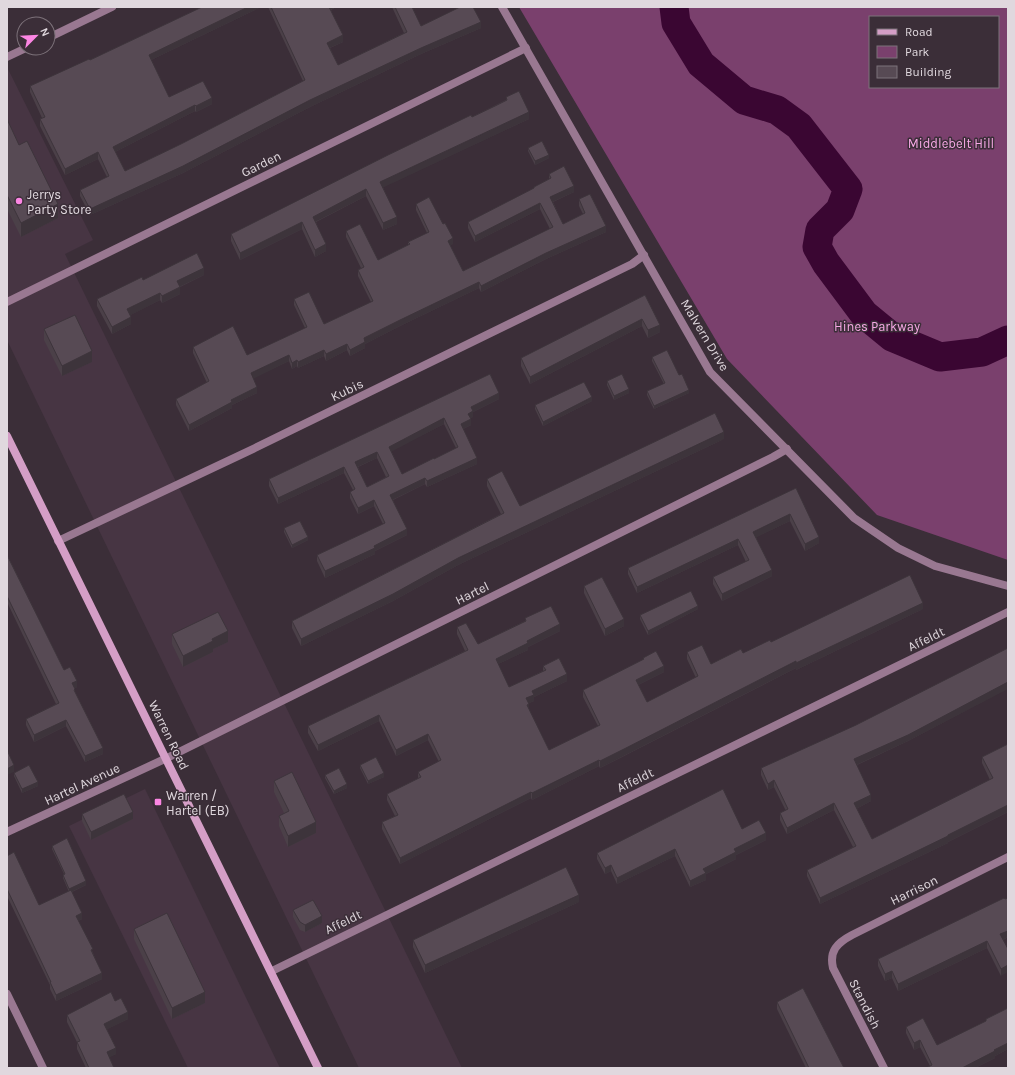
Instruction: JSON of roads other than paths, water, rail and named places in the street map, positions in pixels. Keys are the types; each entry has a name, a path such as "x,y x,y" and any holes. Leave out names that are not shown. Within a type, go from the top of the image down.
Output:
{"main road":[{"name":"Warren Road","path":"7,436 272,971 318,1068"}],"street":[{"path":"56,34 112,7"},
{"name":"Malvern Drive","path":"502,7 710,372 854,518 898,548 935,566 1008,586"},
{"name":"Garden","path":"7,302 526,48"},
{"name":"Kubis","path":"58,541 262,445 632,264 644,255"},
{"name":"Hartel","path":"167,758 787,449"},
{"name":"Affeldt","path":"272,971 1008,612"},
{"name":"Hartel Avenue","path":"7,832 167,758"},
{"name":"Harrison","path":"834,949 842,940 1008,857"},
{"name":"Standish","path":"834,949 832,956 834,968 884,1068"},
{"path":"7,994 43,1068"}],"waterway":[{"path":"674,7 676,23 701,64 744,100 777,110 799,126 848,189 840,210 820,230 817,247 826,263 864,314 892,337 940,357 982,352 1008,340"}],"place":[{"name":"Jerrys Party Store","path":"19,201"},
{"name":"Warren / Hartel (EB)","path":"158,802"}],"park label":[{"name":"Middlebelt Hill","path":"951,143"},
{"name":"Hines Parkway","path":"877,326"}]}
